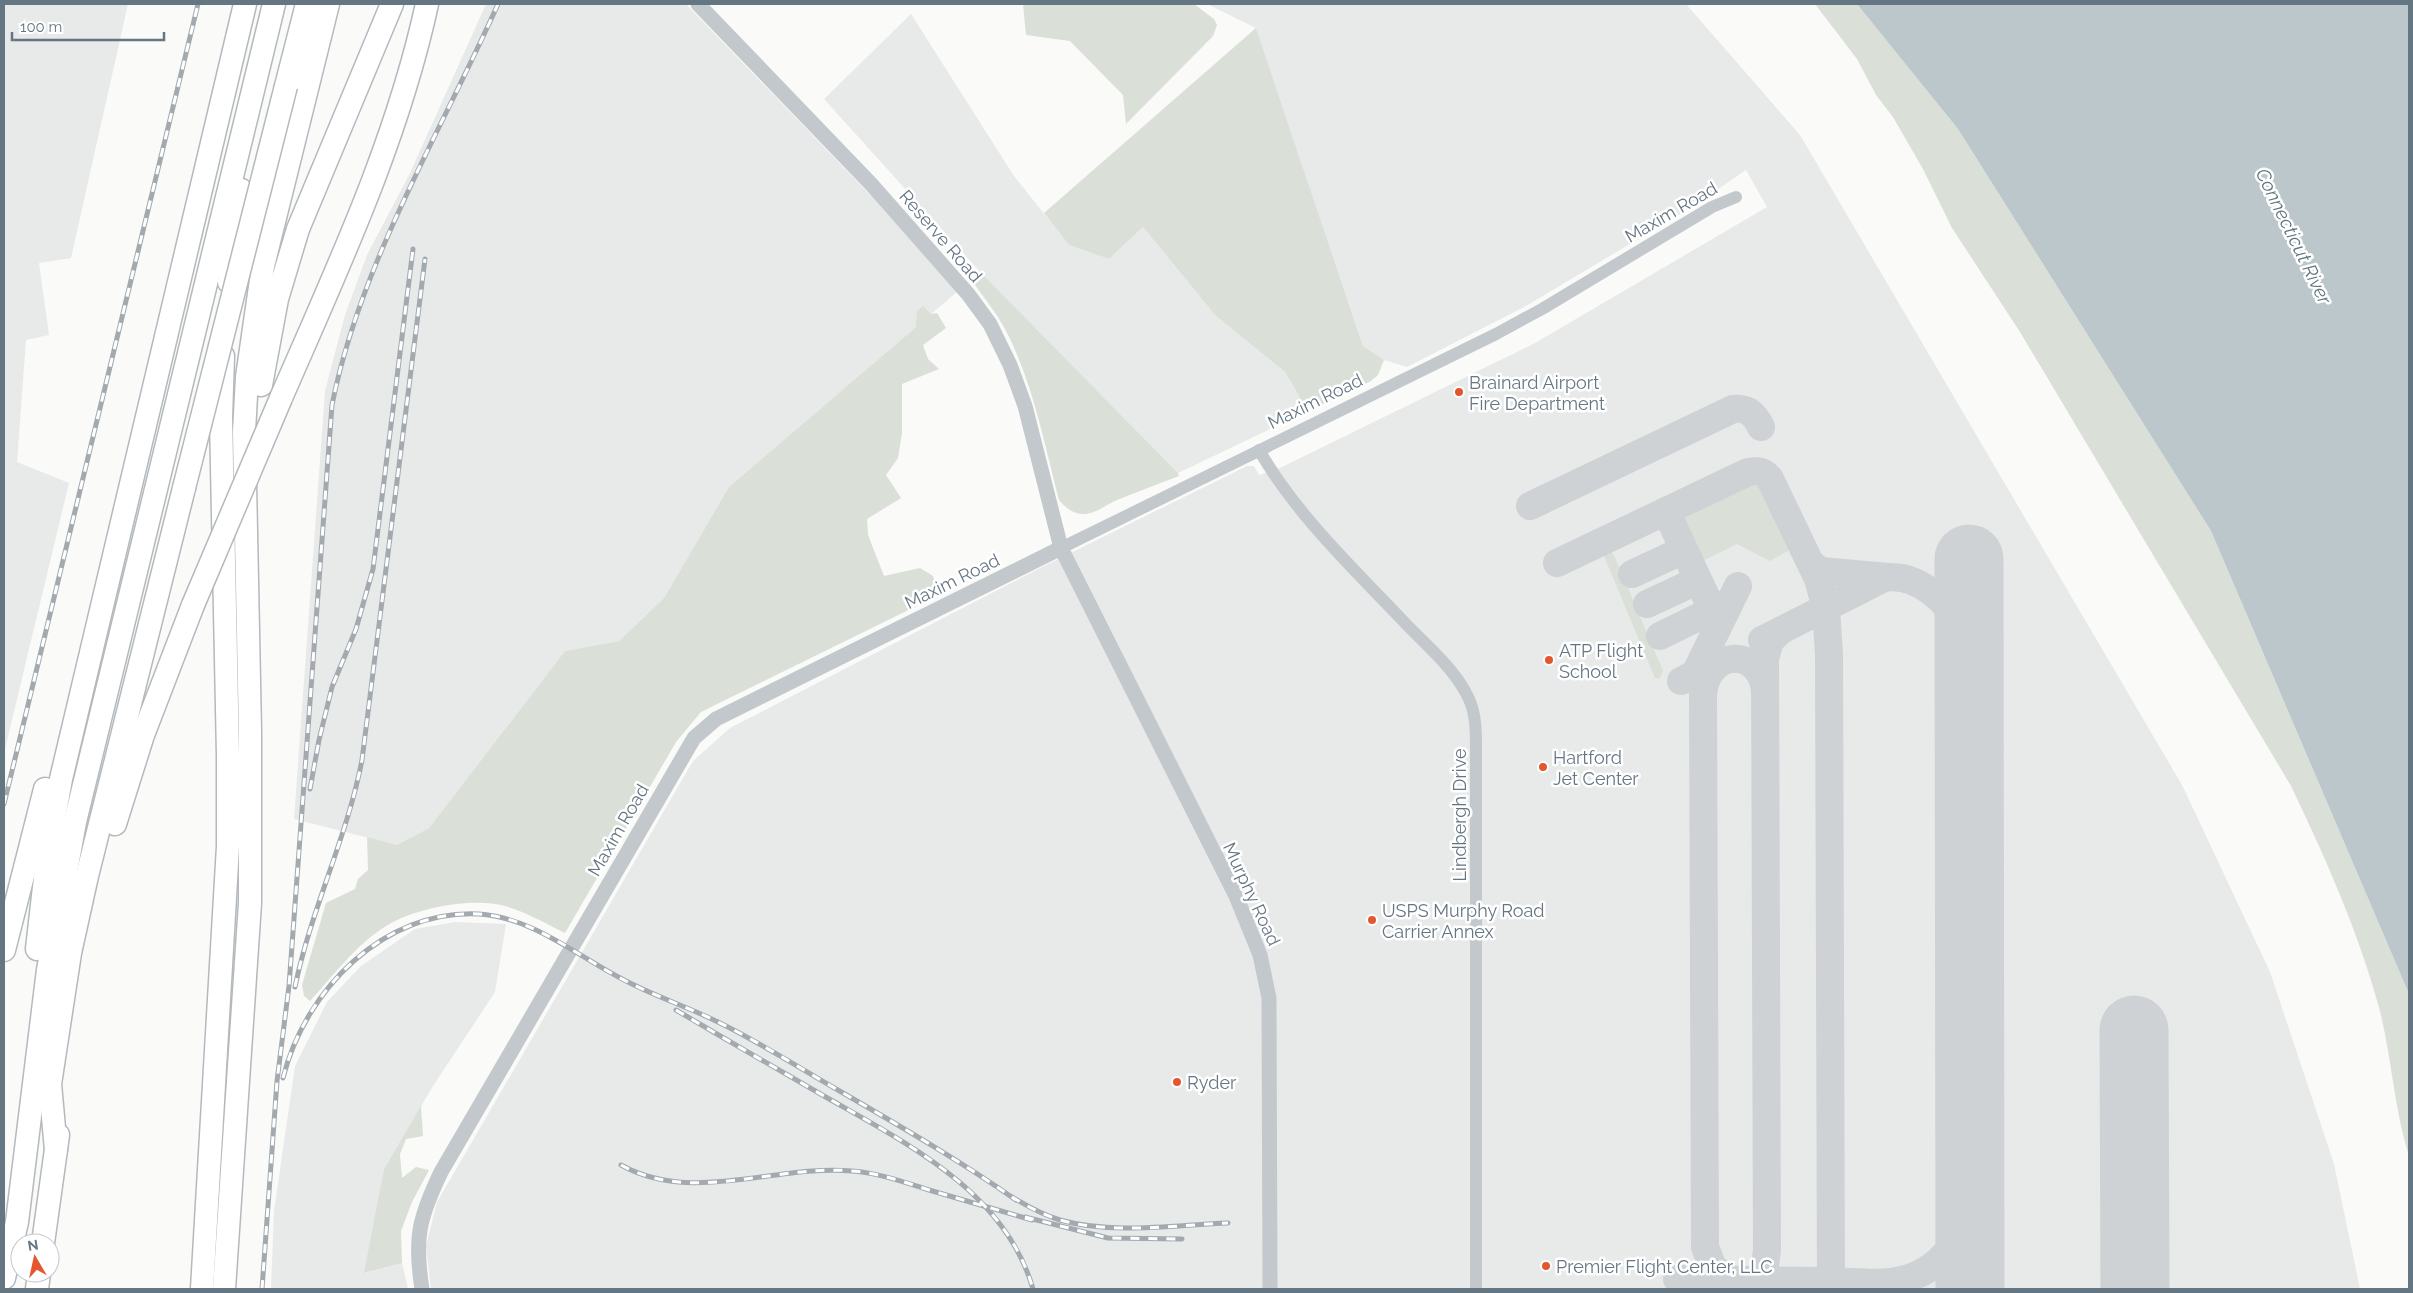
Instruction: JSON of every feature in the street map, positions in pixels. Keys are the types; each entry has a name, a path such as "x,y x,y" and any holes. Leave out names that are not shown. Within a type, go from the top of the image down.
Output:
{"highway":[{"path":"4,1244 54,817 245,4"},
{"path":"4,1278 17,1222 49,962 75,822 274,4"},
{"path":"202,1289 228,846 228,739 221,450 222,361 231,265 245,166 259,95 282,4"},
{"path":"56,1150 50,1084 70,953 87,876 306,4"},
{"path":"224,1289 250,903 250,740 244,432 251,340 267,248 328,4"},
{"path":"247,600 256,547 255,470 259,402 265,355 277,299 304,210 392,4"},
{"path":"44,1233 81,970 105,863 143,735 193,605 361,212 387,146 412,64 427,4"},
{"path":"4,950 84,636 109,578"}],"street":[{"name":"Reserve Road","path":"698,4 871,184 968,294 990,324 1010,366 1025,406 1061,548"},
{"name":"Maxim Road","path":"422,1289 418,1237 424,1207 441,1172 694,738 716,719 1517,323 1712,207 1736,197"},
{"name":"Lindbergh Drive","path":"1259,450 1301,512 1451,672 1462,686 1473,713 1476,748 1476,1289"},
{"name":"Murphy Road","path":"1061,548 1236,896 1265,974 1270,1019 1270,1289"}],"shaded area":[{"path":"4,4 128,4 71,258 39,263 49,335 26,340 17,462 69,483 4,753"},
{"path":"486,4 686,4 874,199 957,292 729,487 664,598 619,641 565,651 429,828 397,845 294,819 325,391 345,315 367,255 410,173"},
{"path":"1023,4 1194,4 1214,19 1217,25 1213,36 1126,124 1123,95 1070,41 1026,35"},
{"path":"1207,4 1686,4 1800,135 2182,785 2270,972 2334,1164 2360,1289 431,1289 426,1246 437,1202 693,761 730,728 1042,567 1247,466 1254,466 1259,475 1282,467 1535,343 1767,207 1746,170 1692,207 1526,306 1407,367 1384,360 1363,346 1256,28"},
{"path":"1815,4 1857,4 1958,129 2211,531 2409,994 2409,1156 2400,1120 2384,1029 2372,982 2341,897 2291,786 2020,332 1952,228 1923,169 1893,117 1876,95 1857,59"},
{"path":"911,14 1014,176 1069,245 1109,259 1143,227 1215,315 1285,372 1308,411 1178,473 992,285 824,99"},
{"path":"1256,28 1363,346 1384,360 1378,375 1371,381 1308,411 1285,372 1215,315 1143,227 1109,259 1069,245 1044,213"},
{"path":"979,271 1179,476 1117,500 1091,513 1081,514 1075,512 1061,503 1037,413 1023,370 1002,323 975,285 974,280"},
{"path":"923,306 931,314 937,313 946,328 923,345 928,359 939,369 902,384 902,433 898,458 886,475 901,498 867,519 868,535 884,576 920,568 933,576 939,595 701,712 676,742 565,933 520,911 505,906 476,903 442,906 410,915 383,928 354,952 310,1001 304,996 302,985 326,903 355,889 358,879 368,870 367,837 397,845 429,828 565,651 619,641 664,598 729,487 916,327 917,311"},
{"path":"1748,483 1760,486 1765,492 1793,548 1770,561 1737,544 1694,565 1676,528 1677,517"},
{"path":"1610,551 1614,555 1663,671 1659,679 1655,678 1604,556"},
{"path":"455,922 506,924 495,992 433,1086 384,1169 365,1273 402,1263 408,1289 271,1289 274,1211 295,1066 327,1002 361,966 415,929"},
{"path":"421,1106 423,1136 406,1139 400,1154 402,1178 416,1167 429,1170 412,1202 401,1231 402,1263 364,1273 384,1169"}],"water":[{"name":"Connecticut River","path":"1857,4 2409,4 2409,994 2211,531 1958,129"}],"taxiway":[{"path":"1530,506 1733,409 1747,411 1756,419 1761,427"},
{"path":"1557,563 1748,472 1758,471 1770,479 1818,579 1826,608 1829,655 1831,1289"},
{"path":"1666,511 1717,620 1717,626"},
{"path":"1632,574 1675,554 1680,553 1688,558"},
{"path":"1812,565 1821,571 1888,577"},
{"path":"1762,640 1884,578 1896,577 1920,584 1949,609 1963,634 1969,665"},
{"path":"1647,604 1690,584 1702,589"},
{"path":"1695,674 1738,586"},
{"path":"1660,636 1727,603"},
{"path":"1762,1289 1767,1250 1765,659 1770,641 1780,631"},
{"path":"1733,1280 1713,1268 1705,1247 1703,694 1707,679 1714,668 1724,661 1734,659 1745,661 1754,667 1761,677 1765,691"},
{"path":"1681,681 1720,661"},
{"path":"1677,1279 1871,1283 1908,1278 1930,1268 1947,1252 1959,1233 1970,1199"}],"runway":[{"path":"1969,559 1970,1289"},
{"path":"2134,1030 2135,1289"}],"railway":[{"path":"4,804 198,4"},
{"path":"262,1289 277,1081 289,986 332,405 345,353 362,301 382,250 498,4"},
{"path":"310,789 319,740 332,687 356,629 373,569 413,249"},
{"path":"295,987 310,930 347,817 362,760 425,259"},
{"path":"283,1078 294,1045 310,1015 330,986 354,961 381,940 411,925 444,916 479,914 500,917 520,923 558,941 632,984 707,1017 748,1038 928,1143 1016,1200"},
{"path":"676,1010 887,1132 949,1173 976,1197 1000,1224 1019,1254 1033,1289"},
{"path":"621,1165 648,1176 677,1182 705,1183 823,1170 862,1172 891,1178 1032,1220"},
{"path":"1012,1197 1054,1218 1081,1225 1144,1228 1228,1223"},
{"path":"1025,1217 1108,1238 1182,1239"}],"place":[{"name":"Brainard Airport Fire Department","path":"1459,392"},
{"name":"ATP Flight School","path":"1549,660"},
{"name":"Hartford Jet Center","path":"1543,767"},
{"name":"USPS Murphy Road Carrier Annex","path":"1372,920"},
{"name":"Ryder","path":"1177,1082"},
{"name":"Premier Flight Center, LLC","path":"1546,1266"}]}
